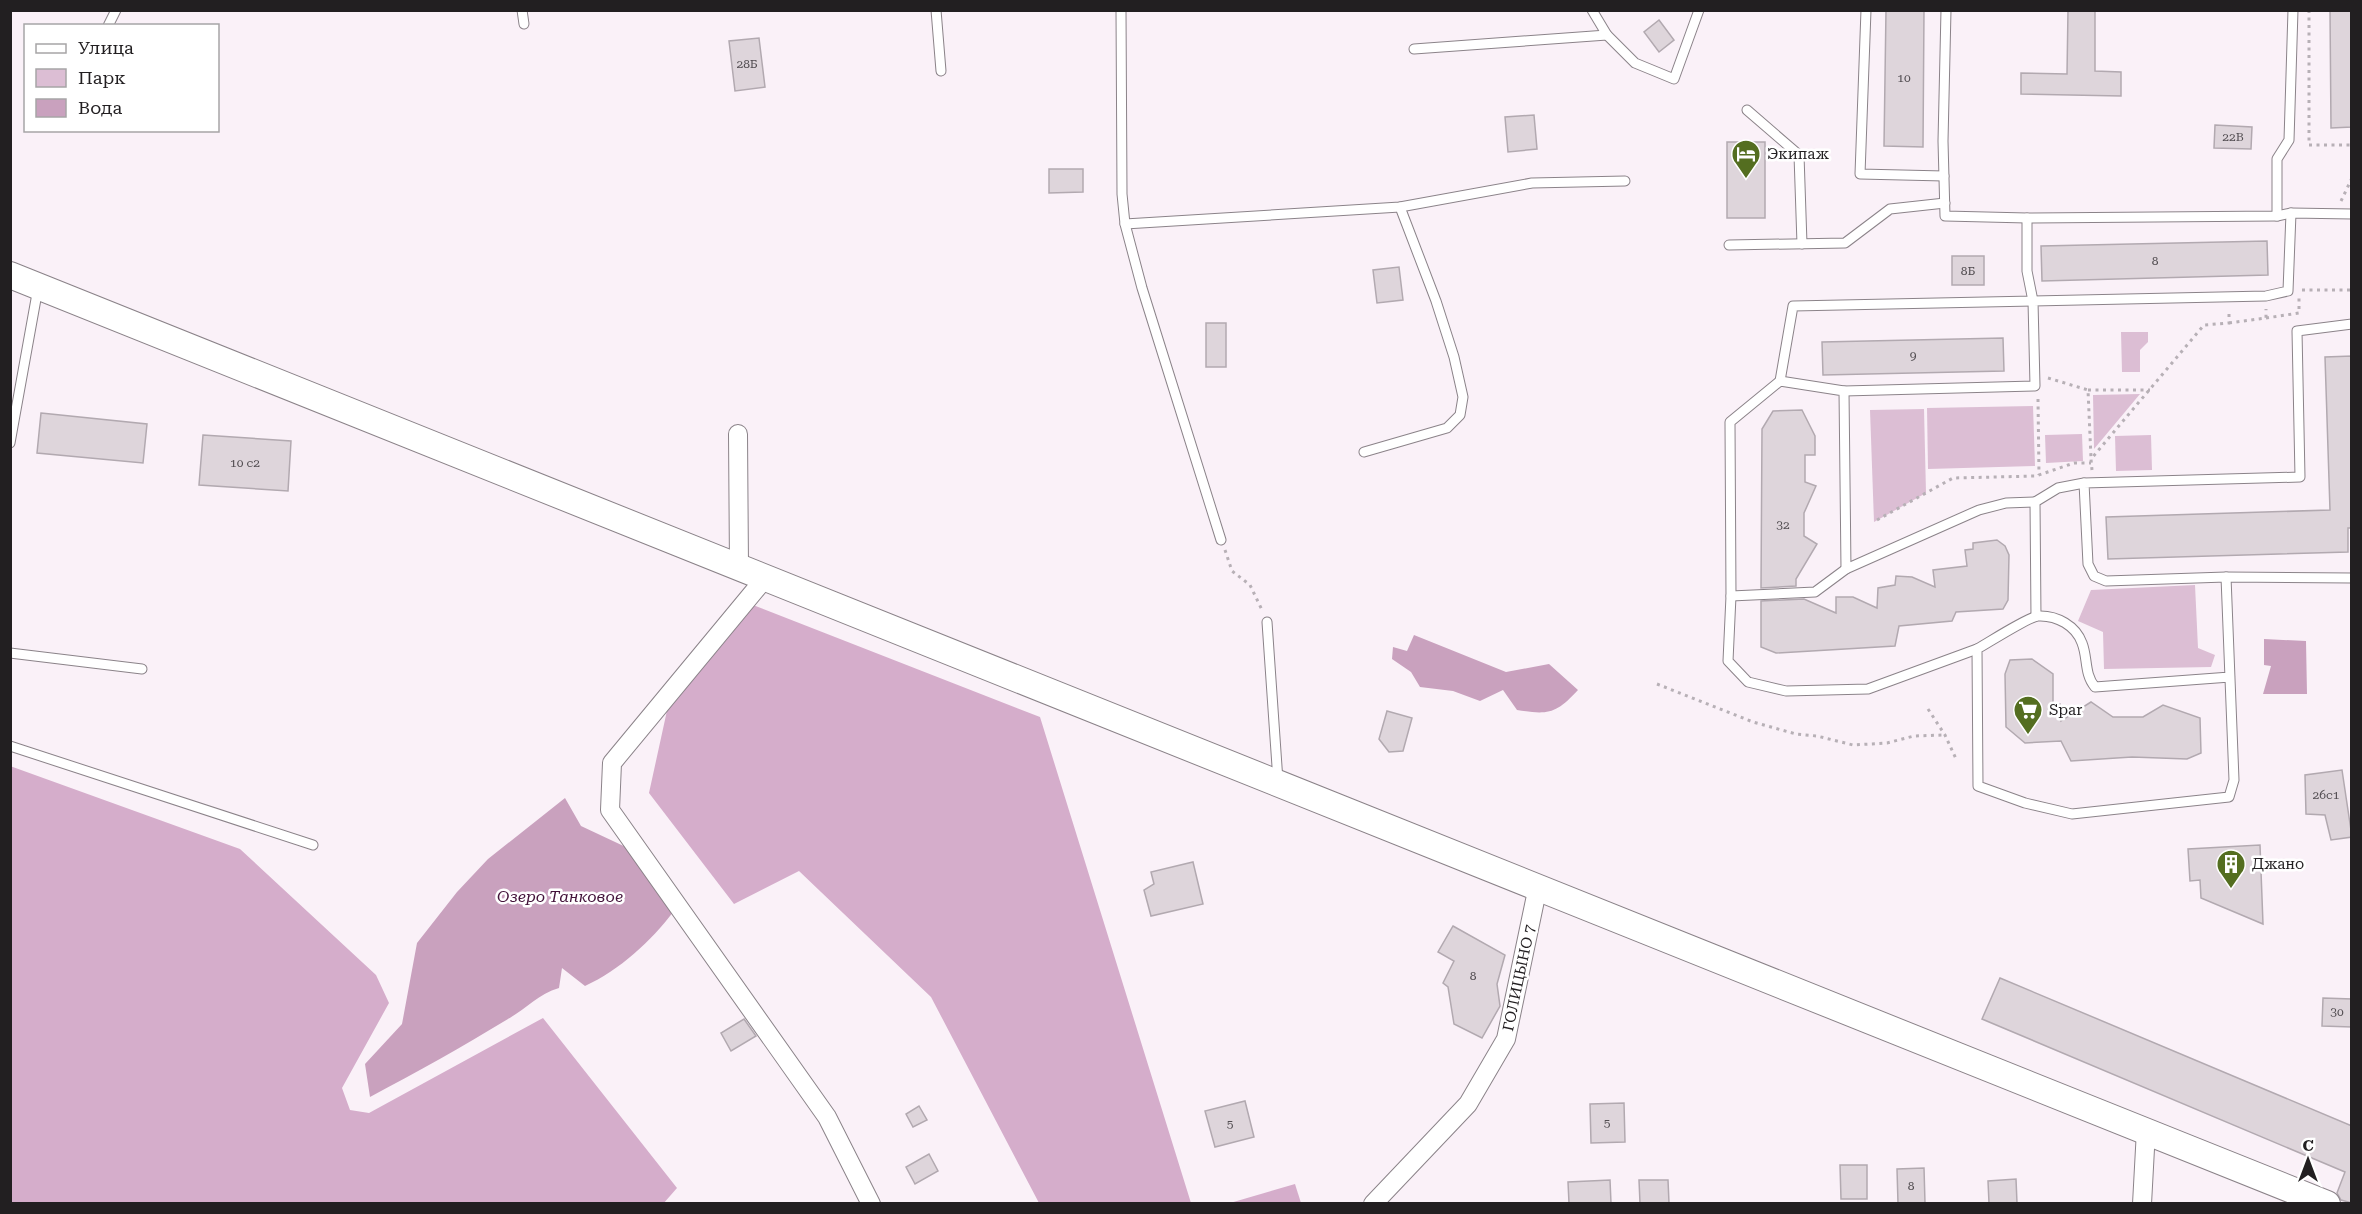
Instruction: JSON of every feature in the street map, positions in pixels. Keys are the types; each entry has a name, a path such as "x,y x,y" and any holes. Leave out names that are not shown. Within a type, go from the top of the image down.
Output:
{"street":[{"path":"10,275 2327,1203"},
{"path":"738,434 739,567"},
{"path":"766,578 612,763 610,810 827,1117 871,1203"},
{"name":"ГОЛИЦЫНО 7","path":"1373,1203 1468,1104 1506,1039 1538,886"},
{"path":"2142,1203 2146,1130"}],"lane":[{"path":"109,24 116,10"},
{"path":"522,10 524,24"},
{"path":"936,10 941,71"},
{"path":"1121,10 1122,194 1125,224 1142,288 1221,540"},
{"path":"1592,10 1607,35 1635,63 1674,79 1699,10"},
{"path":"1866,10 1860,174 1944,176"},
{"path":"1946,10 1945,216 2027,218 2352,214"},
{"path":"2277,216 2277,159 2289,140 2293,10"},
{"path":"1414,49 1607,35"},
{"path":"1747,110 1799,155 1802,244"},
{"path":"1125,224 1400,207 1532,183 1625,181"},
{"path":"1729,245 1845,243 1890,209 1945,203"},
{"path":"1364,452 1447,428 1460,415 1463,397 1454,357 1436,301 1400,207"},
{"path":"2230,677 2095,687 2088,678 2082,642 2076,629 2058,619 2036,616 1977,649 1868,689 1786,691 1748,682 1728,661 1731,596 1730,422 1780,381 1793,306 2266,296 2288,291 2291,213"},
{"path":"1780,381 1844,391 2035,386 2033,301 2027,271 2027,218"},
{"path":"10,443 38,286"},
{"path":"1731,596 1815,592 1846,569 1979,510 2006,503 2035,502 2058,488 2089,482 2300,477 2297,331 2352,324"},
{"path":"1844,391 1846,569"},
{"path":"2089,482 2088,564 2094,576 2106,581 2352,578"},
{"path":"2035,502 2036,616"},
{"path":"1977,649 1978,786 2025,803 2072,814 2229,797 2234,780 2226,578"},
{"path":"1267,621 1278,783"},
{"path":"10,654 142,669"},
{"path":"10,746 313,845"}],"path":[{"path":"2309,10 2309,145 2352,145"},
{"path":"2335,214 2352,178"},
{"path":"1877,520 1953,478 2039,475 2074,463 2091,461 2204,325 2299,313 2299,291 2352,290"},
{"path":"2266,296 2266,318"},
{"path":"2229,297 2229,323"},
{"path":"2035,374 2088,390 2150,390"},
{"path":"2035,386 2038,391 2039,475"},
{"path":"2088,390 2091,461 2089,482"},
{"path":"1221,540 1232,571 1250,585 1267,621"},
{"path":"1657,684 1753,722 1796,734 1817,736 1853,745 1887,743 1914,736 1945,735"},
{"path":"1928,709 1945,735 1957,761"}],"green space":[{"path":"2121,332 2148,332 2148,342 2140,350 2140,372 2122,372"},
{"path":"2140,394 2094,449 2093,395"},
{"path":"2033,406 2035,466 1928,469 1927,408"},
{"path":"1924,409 1926,493 1874,522 1870,410"},
{"path":"2082,434 2083,461 2046,463 2045,435"},
{"path":"2151,435 2152,470 2116,471 2115,436"},
{"path":"2195,585 2198,648 2215,655 2211,667 2104,669 2103,632 2078,621 2091,590"}],"shaded area":[{"path":"753,605 1040,717 1191,1203 1039,1203 931,997 799,871 734,904 649,793 668,706"},
{"path":"10,766 240,849 376,975 389,1003 342,1088 350,1110 369,1113 543,1018 677,1188 663,1204 11,1203"},
{"path":"1295,1184 1301,1203 1230,1203"}],"water":[{"path":"1414,635 1506,672 1549,664 1578,690 1557,708 1537,712 1517,710 1503,690 1480,701 1453,691 1420,687 1411,672 1392,659 1393,647 1407,651"},
{"path":"2264,639 2306,641 2307,694 2263,694 2271,666 2264,665"},
{"name":"Озеро Танковое","path":"565,798 581,826 630,849 674,911 634,954 610,972 585,986 562,968 559,988 538,998 457,1049 370,1097 365,1064 402,1024 417,943 457,892 488,859"}],"building":[{"path":"1886,10 1924,10 1923,147 1884,146"},
{"path":"2068,10 2095,10 2095,71 2121,72 2121,96 2021,94 2021,73 2067,74"},
{"path":"2330,10 2352,10 2352,127 2331,128"},
{"path":"1659,20 1674,40 1659,52 1644,32"},
{"path":"759,38 765,87 735,91 729,41"},
{"path":"1534,115 1537,149 1508,152 1505,117"},
{"path":"2215,125 2252,127 2251,149 2214,148"},
{"name":"Экипаж","path":"1727,142 1765,142 1765,218 1727,218"},
{"path":"1049,169 1083,169 1083,192 1049,193"},
{"path":"2267,241 2268,275 2042,281 2041,246"},
{"path":"1952,256 1984,256 1984,285 1952,285"},
{"path":"1399,267 1403,300 1377,303 1373,270"},
{"path":"1206,323 1226,323 1226,367 1206,367"},
{"path":"2003,338 2004,371 1823,375 1822,342"},
{"path":"2352,356 2352,528 2348,528 2348,552 2108,559 2106,517 2330,510 2325,357"},
{"path":"1802,410 1815,436 1815,455 1805,455 1805,482 1816,486 1804,513 1804,536 1817,544 1796,579 1796,586 1761,588 1762,429 1773,411"},
{"path":"41,413 147,424 143,463 37,453"},
{"path":"203,435 291,441 288,491 199,485"},
{"path":"1997,540 2005,546 2009,555 2008,600 2003,609 1956,612 1952,621 1899,626 1895,646 1776,653 1761,647 1761,601 1804,599 1836,613 1836,597 1853,597 1877,608 1878,588 1895,585 1896,576 1912,577 1935,587 1933,570 1967,566 1965,550 1973,549 1973,543"},
{"path":"2032,659 2053,674 2053,704 2060,704 2061,721 2091,702 2113,717 2143,717 2163,705 2200,718 2201,753 2187,759 2132,757 2071,761 2061,741 2025,743 2006,727 2005,674 2010,660"},
{"path":"1387,711 1412,718 1403,751 1389,752 1379,739"},
{"path":"2342,770 2352,837 2331,840 2325,815 2306,814 2305,775"},
{"name":"Джано","path":"2260,845 2263,924 2201,898 2200,880 2190,881 2188,849"},
{"path":"1193,862 1203,904 1151,916 1144,890 1154,884 1151,872"},
{"path":"1453,926 1505,955 1497,984 1500,1006 1482,1038 1454,1024 1448,987 1443,983 1454,961 1438,952"},
{"path":"2000,978 2352,1126 2352,1203 2341,1200 2337,1193 2345,1172 1982,1019"},
{"path":"2323,998 2352,999 2352,1027 2322,1026"},
{"path":"744,1019 756,1036 731,1051 721,1033"},
{"path":"1245,1101 1254,1137 1215,1147 1205,1111"},
{"path":"1624,1103 1625,1142 1591,1143 1590,1104"},
{"path":"919,1106 927,1120 913,1127 906,1114"},
{"path":"929,1154 938,1171 915,1184 906,1167"},
{"path":"1840,1165 1867,1165 1867,1199 1841,1199"},
{"path":"1924,1168 1925,1203 1898,1203 1897,1169"},
{"path":"2016,1179 2017,1203 1989,1203 1988,1181"},
{"path":"1610,1180 1611,1203 1569,1203 1568,1182"},
{"path":"1639,1180 1668,1180 1669,1203 1640,1203"}],"place":[{"name":"Экипаж","path":"1746,180"},
{"name":"Spar","path":"2028,736"},
{"name":"Джано","path":"2231,890"}]}
